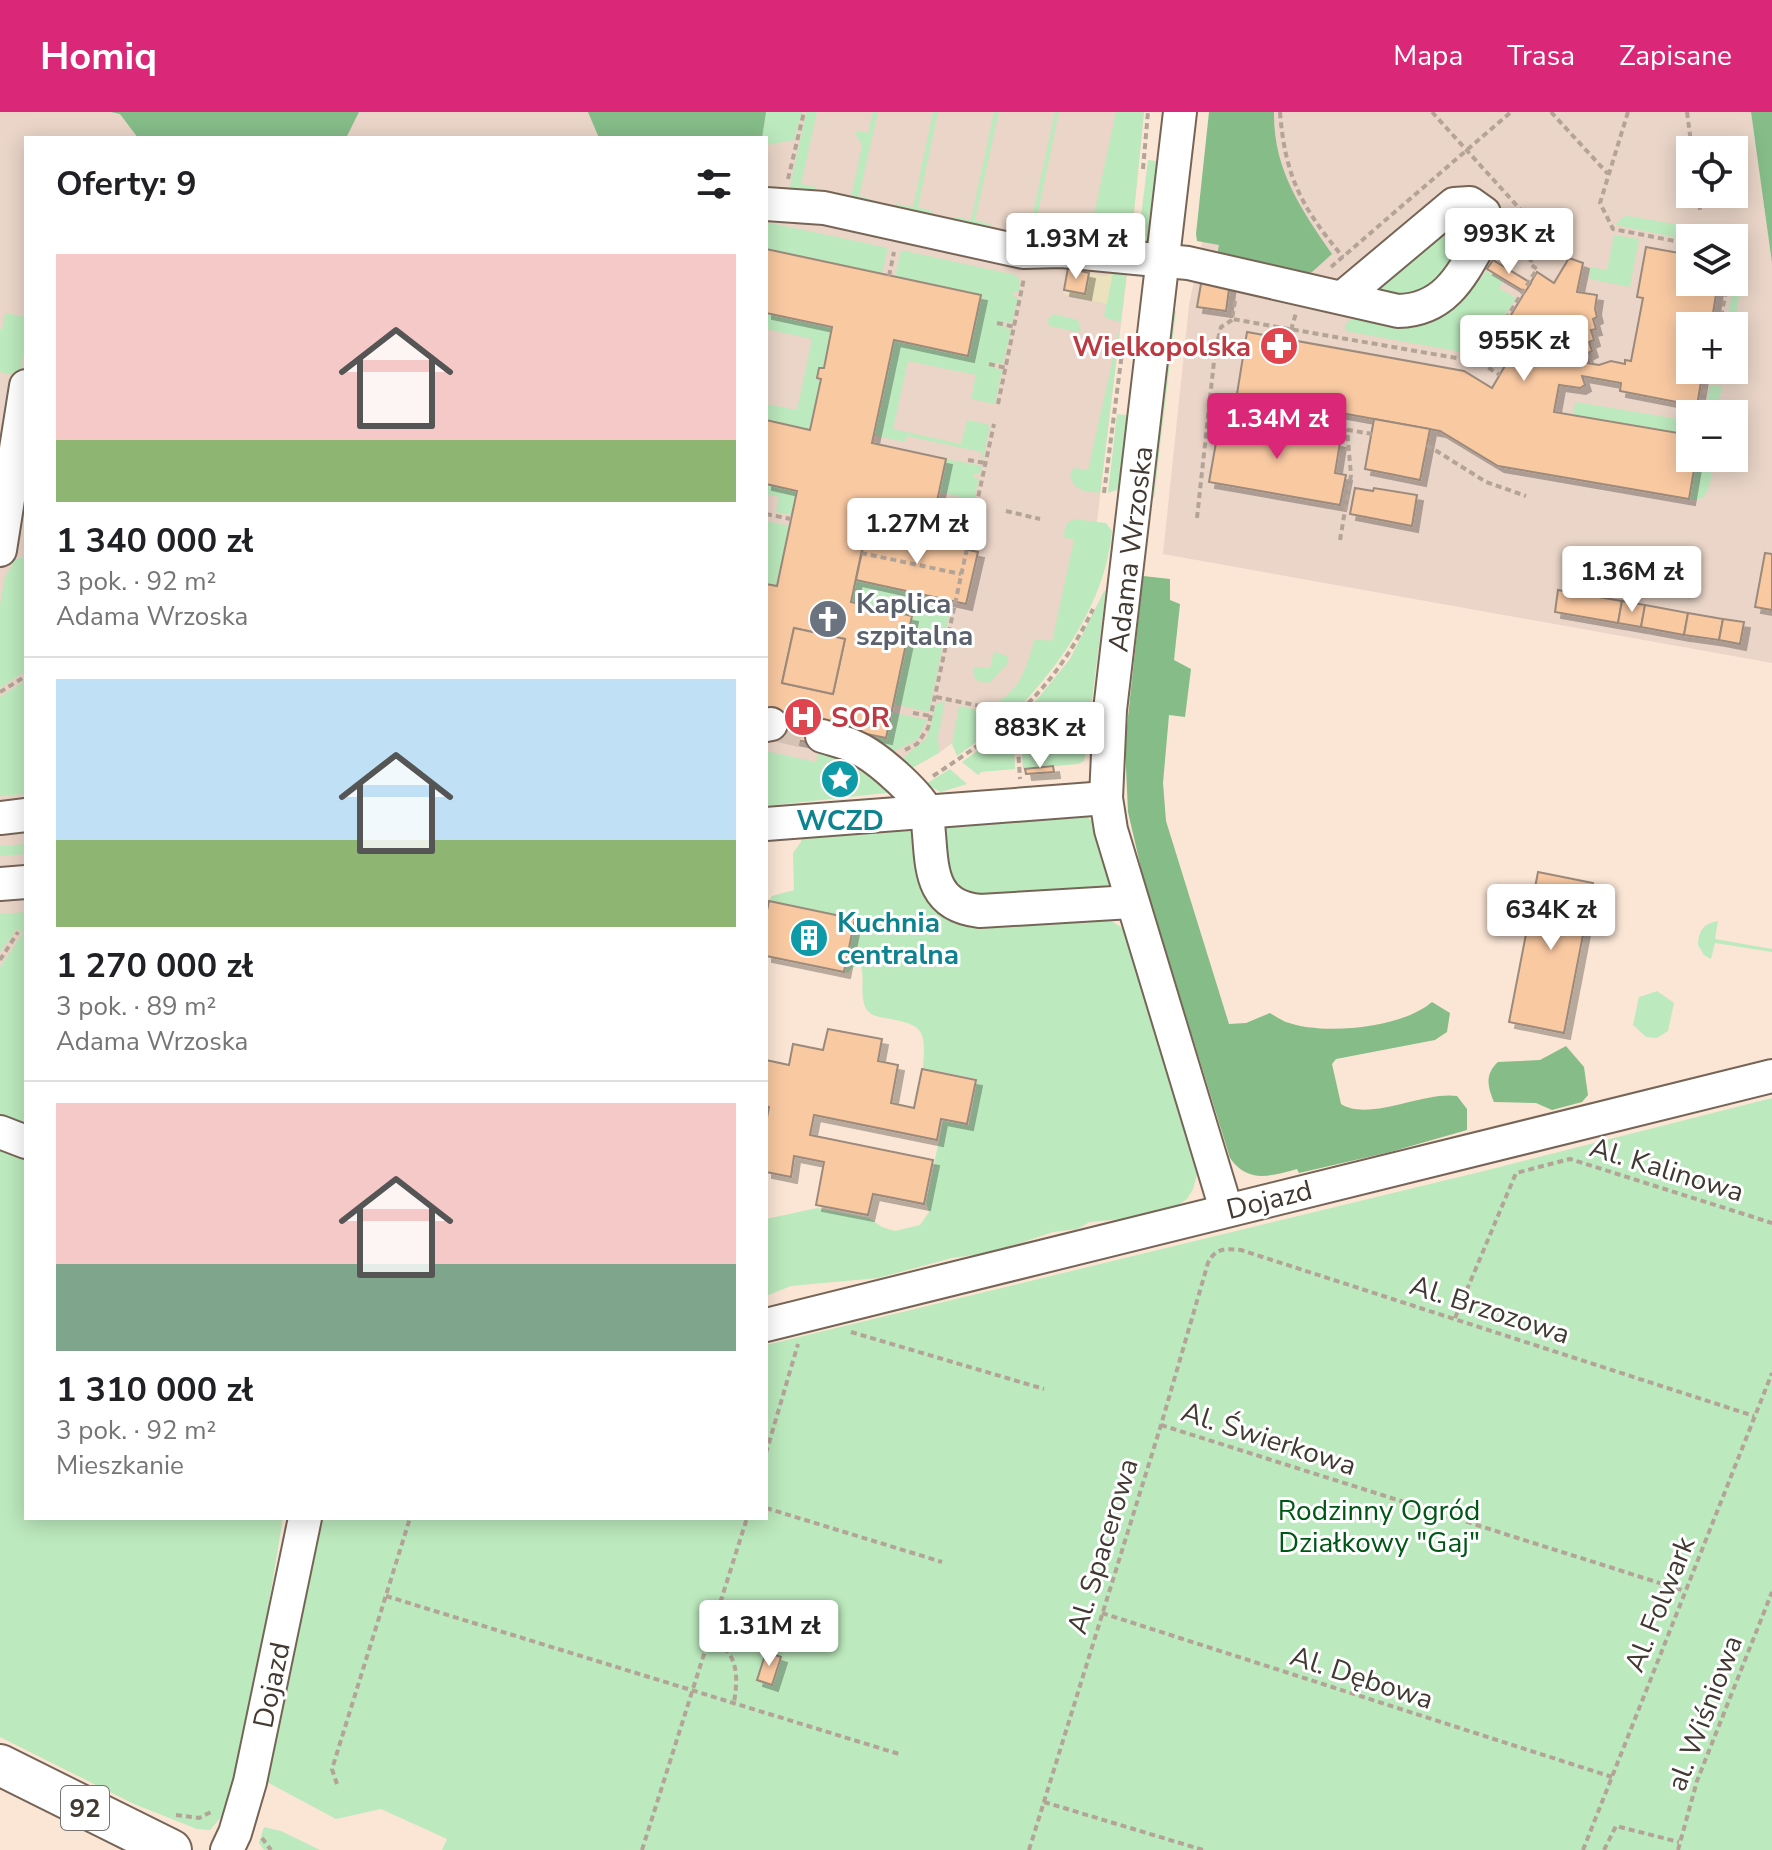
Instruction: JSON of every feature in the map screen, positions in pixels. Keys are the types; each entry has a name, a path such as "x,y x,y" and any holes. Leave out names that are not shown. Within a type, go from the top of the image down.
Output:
{"main road":[{"name":"92","path":"0,1765 171,1850"}],"street":[{"name":"Adama Wrzoska","path":"1180,112 1110,710 1106,798 1111,830 1131,902 1226,1209"},
{"path":"774,204 824,208 1023,252 1062,251 1164,259 1343,297"},
{"path":"0,550 24,399"},
{"path":"822,736 859,748 876,760 913,794 927,812 934,877 952,904 962,909 980,911 1131,902"},
{"path":"768,824 1106,798"},
{"path":"0,818 24,815"},
{"path":"0,884 24,882"},
{"name":"Dojazd","path":"792,1332 1226,1209 1772,1076"},
{"path":"0,1132 24,1141"},
{"name":"Dojazd","path":"227,1850 240,1816 268,1702 305,1520"}],"path":[{"path":"774,204 804,112"},
{"path":"1143,176 1148,112"},
{"path":"1280,112 1283,147 1292,181 1320,230 1343,257"},
{"path":"1432,112 1539,230 1570,233"},
{"path":"1291,330 1304,289 1511,112"},
{"path":"1551,112 1608,174"},
{"path":"1628,112 1600,203 1613,229 1676,241"},
{"path":"1687,112 1690,136"},
{"path":"1479,362 1537,269 1530,264 1539,230"},
{"path":"998,404 1024,283 1022,274 1017,272"},
{"path":"1197,518 1221,327 1232,319 1237,293"},
{"path":"1232,319 1479,362 1500,375"},
{"path":"997,323 1015,327"},
{"path":"1104,493 1123,342"},
{"path":"989,364 1006,368"},
{"path":"1209,406 1372,434"},
{"path":"905,750 917,744 926,733 931,716 994,424"},
{"path":"1340,540 1351,475 1347,429"},
{"path":"1427,445 1486,482 1526,496"},
{"path":"968,460 985,463"},
{"path":"959,500 987,506"},
{"path":"1006,511 1040,519"},
{"path":"768,514 791,519"},
{"path":"861,553 961,574"},
{"path":"932,777 983,744 1017,716 1071,651 1095,604"},
{"path":"0,692 24,677"},
{"path":"935,697 1017,716 1091,742"},
{"path":"913,713 931,716"},
{"path":"1017,716 1020,779"},
{"path":"0,960 18,932"},
{"name":"Al. Kalinowa","path":"1455,1318 1516,1173 1570,1159 1772,1223"},
{"name":"Al. Brzozowa","path":"1213,1254 1221,1248 1241,1250 1754,1416"},
{"name":"Al. Spacerowa","path":"1029,1850 1213,1254"},
{"path":"768,1444 792,1332"},
{"path":"838,1335 852,1332 1044,1389"},
{"name":"Al. Folwark","path":"1583,1850 1772,1373"},
{"name":"Al. Świerkowa","path":"1161,1425 1685,1591"},
{"path":"768,1509 942,1562"},
{"path":"337,1784 332,1769 409,1520"},
{"path":"642,1850 746,1520"},
{"name":"al. Wiśniowa","path":"1678,1850 1697,1781 1772,1592"},
{"path":"386,1596 899,1754"},
{"name":"Al. Dębowa","path":"1102,1613 1612,1777"},
{"path":"710,1634 729,1649 738,1677 734,1703"},
{"path":"1044,1802 1203,1850"},
{"path":"165,1811 199,1818 224,1804 257,1831 271,1850"},
{"path":"1604,1850 1616,1826 1679,1842"}],"shaded area":[{"path":"0,112 1144,112 1097,521 1065,627 1000,707 939,753 910,769 768,803 768,136 24,136 24,1201 0,1194"},
{"path":"1215,112 1751,112 1772,263 1772,663 1163,554 1189,305 1202,242"}],"green space":[{"path":"111,112 359,112 347,136 136,136 120,114"},
{"path":"588,112 766,112 762,136 598,136"},
{"path":"766,112 802,112 794,140 768,145 768,136 762,136"},
{"path":"806,112 817,112 801,184 816,187 817,192 788,197"},
{"path":"873,112 878,112 859,196 876,203 850,202 862,145 855,133 868,133"},
{"path":"933,112 938,112 918,207 932,211 933,219 894,211 896,204 913,207"},
{"path":"994,112 999,112 975,220 990,224 991,230 953,224 953,219 957,217 971,220"},
{"path":"1055,112 1059,112 1037,217 1054,223 1042,236 1011,235 1014,229 1029,231"},
{"path":"1116,112 1144,112 1131,241 1071,234 1075,230 1090,233"},
{"path":"1209,112 1274,112 1278,152 1291,188 1332,254 1312,272 1297,278 1216,262 1219,245 1197,241"},
{"path":"1751,112 1772,112 1772,263"},
{"path":"1148,160 1165,162 1151,244 1137,248"},
{"path":"1461,210 1476,223 1434,289 1414,300 1376,292 1376,286"},
{"path":"1622,217 1676,224 1676,237 1615,225"},
{"path":"768,222 888,248 882,274 768,249"},
{"path":"1614,235 1639,239 1630,287 1589,279 1590,267 1607,270"},
{"path":"901,250 1015,275 1020,280 1019,292 1014,291 1013,296 1018,298 1012,323 1005,322 1004,327 1011,330 1003,364 997,362 995,368 1002,370 995,404 971,399 976,375 908,361 893,429 961,444 967,420 990,425 983,459 981,452 907,436 905,442 874,435 894,340 968,356 981,296 895,277"},
{"path":"1128,263 1121,322 1104,315 1113,272"},
{"path":"1486,271 1503,281 1499,288 1516,298 1479,355 1345,331 1345,325 1362,310 1478,277 1481,279"},
{"path":"1731,296 1739,296 1736,312 1729,312"},
{"path":"1169,310 1176,311 1154,498 1148,491"},
{"path":"5,313 24,317 24,350 19,376 0,372"},
{"path":"768,313 832,327 824,368 819,368 817,378 821,379 810,430 768,420 768,404 797,410 812,339 768,329"},
{"path":"1054,314 1078,320 1081,331 1049,326 1048,319"},
{"path":"1121,324 1100,493 1084,491 1074,485 1070,474 1074,468 1088,470"},
{"path":"1710,385 1722,386 1719,400 1707,400"},
{"path":"1576,402 1676,419 1676,433 1572,415"},
{"path":"1117,414 1134,416 1122,488 1108,493"},
{"path":"946,459 982,466 980,474 975,473 973,477 979,479 974,500 939,492"},
{"path":"1694,472 1712,472 1709,487 1702,498 1689,499"},
{"path":"768,484 797,491 792,515 776,512 779,497 768,494"},
{"path":"937,499 973,507 964,549 867,528 871,507 932,520"},
{"path":"1074,519 1106,523 1112,531 1101,581 1091,605 1066,650 1017,710 990,704 1009,694 1015,687 1035,639 1052,641 1074,540 1063,537 1067,523"},
{"path":"768,521 790,526 777,586 768,584"},
{"path":"24,557 24,672 0,688 0,605 11,560"},
{"path":"1143,576 1170,579 1170,600 1180,604 1174,660 1191,669 1185,717 1169,715 1163,783 1166,821 1229,1024 1246,1023 1270,1013 1302,1026 1362,1027 1402,1018 1432,1002 1450,1013 1447,1032 1435,1040 1336,1059 1332,1064 1341,1104 1366,1110 1457,1096 1467,1109 1467,1130 1299,1173 1297,1169 1252,1175 1244,1172 1230,1158 1144,881 1128,812 1125,745"},
{"path":"856,580 952,601 929,712 893,704 912,616 851,602"},
{"path":"1104,591 1087,737 1026,713 1070,659"},
{"path":"994,652 1008,656 1008,663 989,683 978,681 973,675 973,667 990,668"},
{"path":"24,681 24,794 0,796 0,697"},
{"path":"945,702 938,736 939,753 910,769 903,758 927,738 936,703"},
{"path":"959,706 1011,717 957,756 952,744"},
{"path":"891,712 927,720 917,740 890,753 874,736 886,738"},
{"path":"1020,718 1087,745 1084,761 1023,769"},
{"path":"1013,725 1015,769 981,772 978,775 962,762"},
{"path":"768,751 816,762 819,752 848,760 864,774 870,770 895,792 768,806"},
{"path":"950,769 967,784 941,792 926,784"},
{"path":"1084,814 1096,825 1114,883 1111,888 980,902 953,891 942,834 949,824"},
{"path":"909,826 913,829 926,891 1107,918 1124,929 1198,1171 1187,1199 1154,1216 1090,1222 1077,1229 1053,1232 994,1252 952,1258 878,1278 791,1286 768,1295 768,1219 817,1208 869,1218 895,1231 920,1225 929,1212 926,1203 943,1121 969,1125 977,1079 923,1068 924,1045 920,1031 908,1023 869,1012 863,1000 861,966 844,972 855,919 769,901 772,896 794,890 793,853 801,842 801,833"},
{"path":"24,844 24,854 0,856 0,846"},
{"path":"24,912 24,1131 0,1122 0,967 23,933 17,929 0,952 0,914"},
{"path":"1718,921 1715,939 1772,949 1772,952 1715,943 1711,959 1704,955 1698,945 1699,936 1706,926"},
{"path":"1657,991 1674,1003 1668,1031 1657,1038 1646,1037 1633,1025 1639,997"},
{"path":"1566,1046 1584,1067 1588,1095 1582,1102 1552,1110 1536,1103 1494,1102 1488,1080 1498,1062 1540,1060"},
{"name":"Rodzinny Ogród Działkowy \"Gaj\"","path":"1772,1098 1772,1850 442,1850 447,1839 381,1809 336,1819 265,1781 323,1520 768,1520 768,1345"},
{"path":"0,1143 24,1150 24,1520 283,1520 242,1765 222,1816 210,1830 197,1829 134,1804 0,1737"},
{"path":"264,1827 281,1831 320,1850 264,1850 259,1843"}],"sand":[{"path":"1108,271 1113,272 1107,304 1063,294 1064,290 1085,294 1089,273 1106,276"}],"building":[{"path":"1646,247 1676,252 1676,296 1716,296 1713,312 1676,312 1676,384 1701,384 1698,400 1676,402 1620,391 1621,383 1582,376 1585,385 1580,388 1559,385 1554,412 1676,433 1676,472 1694,472 1689,499 1498,466 1440,431 1237,394 1247,332 1464,371 1492,388 1506,364 1488,353 1537,272 1554,283 1569,258 1583,263 1577,292 1597,295 1597,317 1593,319 1596,329 1591,330 1594,340 1589,342 1592,351 1586,354 1587,363 1599,365 1611,361 1625,364 1625,360 1631,361 1643,298 1637,297"},
{"path":"768,249 981,295 968,356 894,340 872,443 946,459 933,520 871,507 851,602 912,616 886,738 824,725 820,745 769,734 768,584 777,586 797,491 768,484 768,420 810,430 821,379 817,378 819,368 824,368 832,327 768,313","holes":["794,628 845,639 833,694 782,683"]},
{"path":"1493,260 1531,283 1525,292 1487,269"},
{"path":"1068,268 1089,273 1085,294 1064,290"},
{"path":"1202,278 1230,282 1226,311 1197,307"},
{"path":"1277,401 1287,403 1282,431 1340,442 1335,473 1346,475 1340,505 1209,482 1220,420 1272,430"},
{"path":"1374,419 1430,429 1420,480 1365,469"},
{"path":"1355,488 1417,495 1412,526 1350,514"},
{"path":"867,528 978,552 966,604 856,580"},
{"path":"1765,553 1772,554 1772,610 1755,607"},
{"path":"1558,590 1622,601 1618,623 1555,612"},
{"path":"1622,601 1645,605 1641,627 1618,623"},
{"path":"1645,605 1688,613 1684,635 1641,627"},
{"path":"1688,613 1723,619 1719,640 1684,635"},
{"path":"1723,619 1744,622 1740,644 1719,640"},
{"path":"794,628 845,639 833,694 782,683"},
{"path":"1053,766 1054,772 1026,774 1025,769"},
{"path":"1538,872 1593,883 1564,1033 1509,1022"},
{"name":"Kuchnia centralna","path":"769,901 855,919 844,972 768,956"},
{"path":"828,1029 882,1039 878,1061 898,1065 891,1103 914,1108 922,1069 976,1080 967,1124 941,1119 937,1140 814,1115 810,1135 933,1160 924,1204 873,1194 868,1215 816,1205 824,1162 794,1156 791,1177 768,1172 768,1060 789,1065 793,1044 823,1050"},
{"path":"766,1652 781,1657 772,1685 757,1680"}],"tunnel":[{"path":"771,724 822,736"}],"place":[{"name":"Wielkopolska","path":"1279,346"},
{"name":"Kaplica szpitalna","path":"828,619"},
{"name":"SOR","path":"803,717"},
{"name":"WCZD","path":"840,779"},
{"name":"Kuchnia centralna","path":"809,938"}]}
